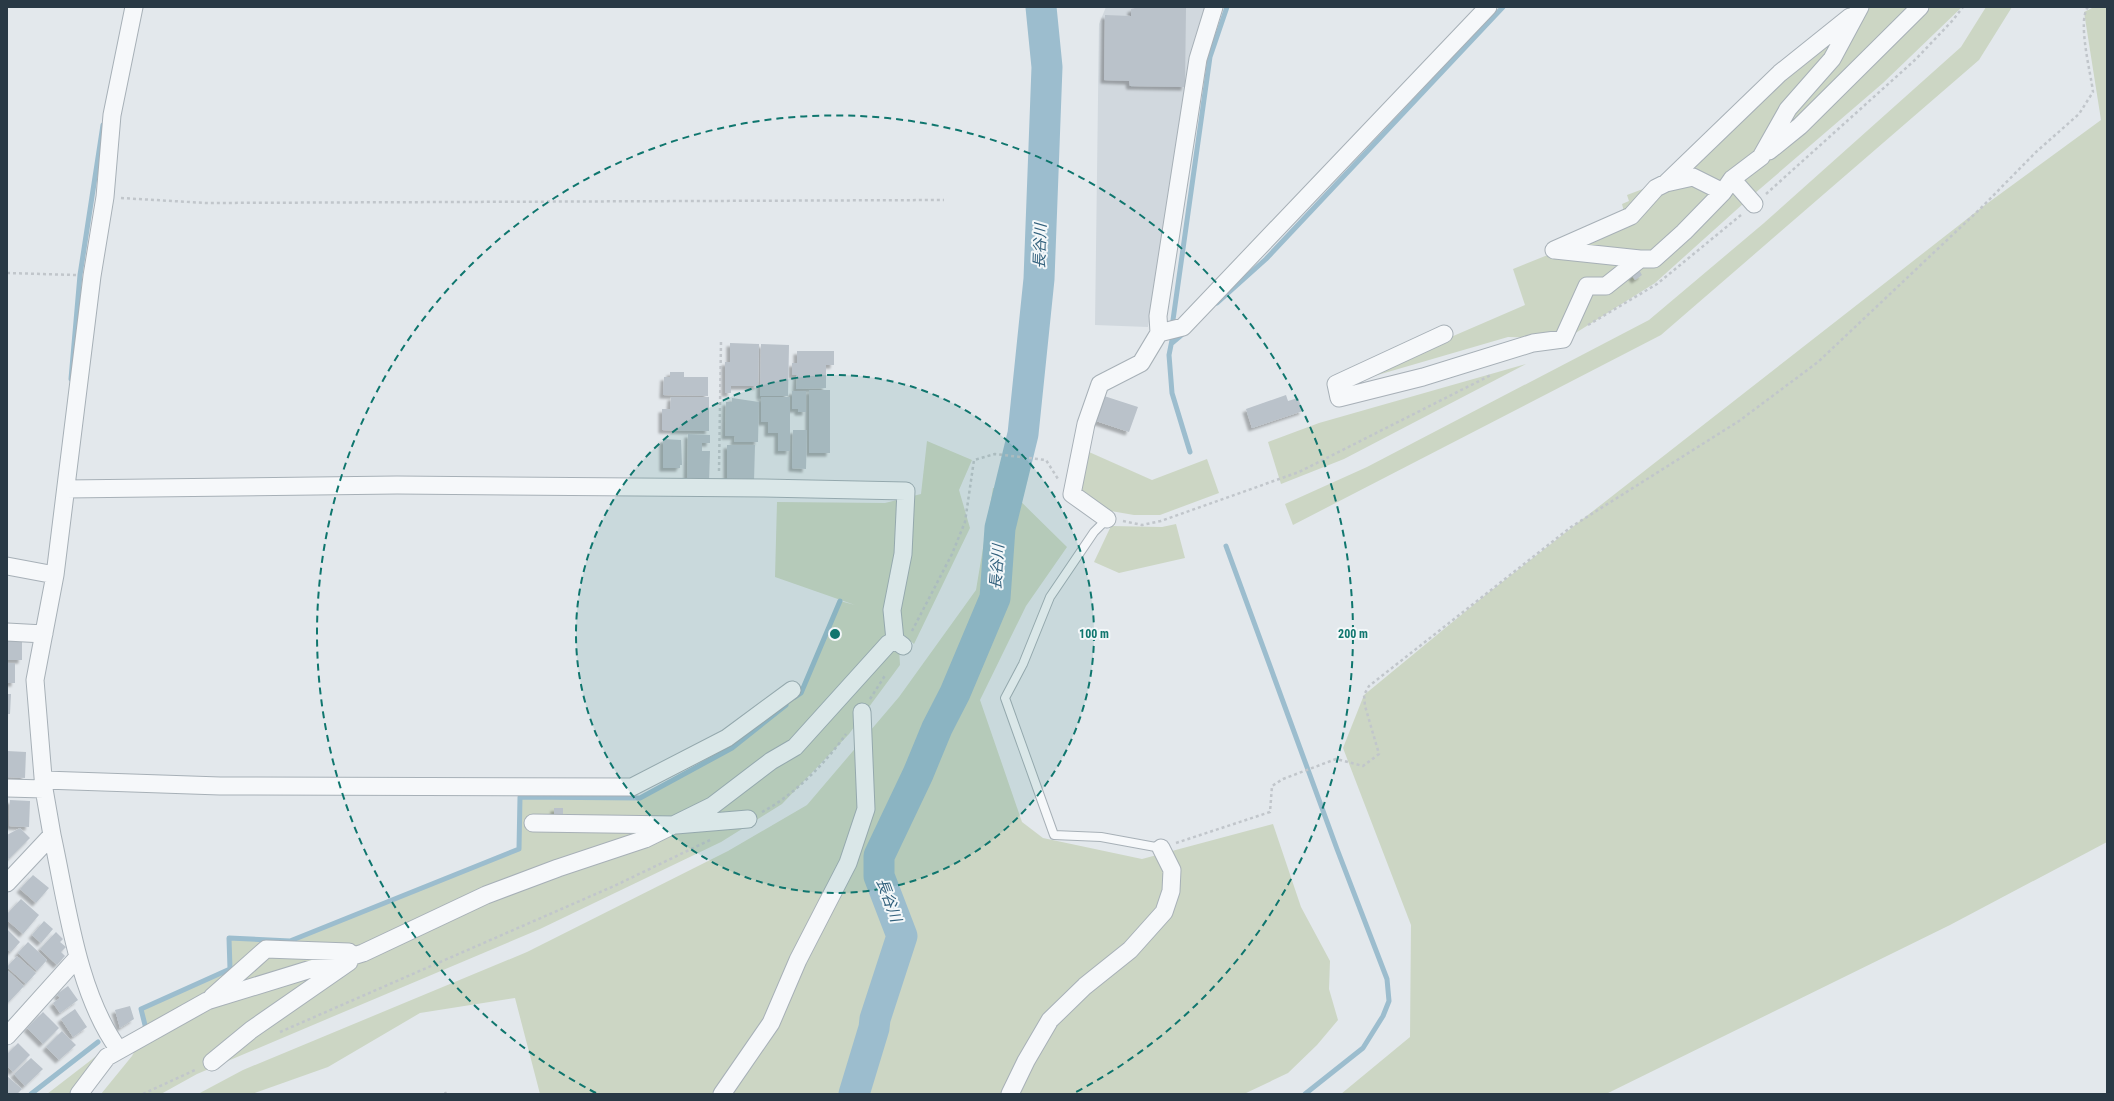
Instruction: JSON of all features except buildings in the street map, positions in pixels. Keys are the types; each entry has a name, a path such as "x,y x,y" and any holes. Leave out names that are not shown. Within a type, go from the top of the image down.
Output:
{"street":[{"path":"119,1050 107,1034 78,957 52,835 44,785 34,680 55,575 92,276 105,198 112,115 134,7"},
{"path":"1107,519 1072,494 1086,424 1100,384 1141,363 1159,333 1158,316 1198,59 1214,7"},
{"path":"1159,333 1183,327 1488,7"},
{"path":"1754,204 1728,185 1693,177 1666,183 1656,188 1631,216 1554,250 1640,259 1654,259 1684,232 1728,185 1800,126 1920,7"},
{"path":"1761,158 1788,109 1832,59 1858,10"},
{"path":"1666,183 1780,73 1858,10"},
{"path":"1444,334 1336,384 1339,398 1423,377 1533,343 1563,339 1587,286 1606,286 1640,259"},
{"path":"66,489 397,485 719,487 906,491 903,554 892,610 899,643 888,644 795,747 771,761 712,806 645,839 558,868 486,895 364,953 207,1001 107,1056 79,1094"},
{"path":"7,566 55,575"},
{"path":"7,632 44,634"},
{"path":"7,788 44,785 632,787 727,738 792,690"},
{"path":"722,1094 771,1023 798,960 848,863 866,809 862,712"},
{"path":"532,823 676,825 748,819"},
{"path":"7,883 52,835"},
{"path":"1010,1094 1026,1061 1050,1020 1085,986 1130,950 1164,912 1171,891 1172,870 1161,848"},
{"path":"207,1001 266,949 364,953"},
{"path":"212,1062 251,1030 364,953"},
{"path":"7,1036 78,957"}],"lane":[{"path":"1107,519 1094,532 1050,597 1023,664 1005,698 1054,835 1101,837 1161,848"}],"path":[{"path":"1161,848 1270,812 1272,786 1283,779 1336,759 1363,766 1379,754 1365,706 1364,695 1369,686 1572,527 1739,421 1818,362 1976,213 2036,152 2079,114 2093,92 2085,35 2084,12 2088,7"},
{"path":"105,198 206,203 944,200"},
{"path":"7,273 92,276"},
{"path":"719,487 721,341"},
{"path":"995,454 1046,460 1056,478 1072,494"}],"shaded area":[{"path":"1106,7 1210,7 1194,61 1148,327 1095,325 1099,24"}],"green space":[{"path":"1864,7 1962,7 1883,83 1754,194 1655,283 1566,339 1508,337 1333,388 1525,305 1513,269 1627,223 1622,204 1629,201 1627,195 1656,184"},
{"path":"1986,7 2012,7 1979,60 1661,335 1293,525 1285,504 1367,467 1649,320 1764,223 1961,47"},
{"path":"2094,7 2107,7 2107,842 1950,925 1606,1094 1341,1094 1410,1037 1411,925 1343,748 1364,695 1483,597 1981,208 2101,120 2084,12"},
{"path":"1526,364 1344,459 1281,484 1268,442 1319,423"},
{"path":"927,441 972,460 959,490 970,528 914,644 898,630 900,665 849,734 782,804 721,842 540,929 197,1074 161,1094 101,1094 132,1056 146,1029 141,1009 230,969 229,938 290,941 518,849 520,797 640,798 732,748 801,693 840,601 855,605 775,577 777,502 885,503 921,494"},
{"path":"1089,452 1152,480 1207,459 1219,493 1160,515 1134,515 1105,510 1078,488"},
{"path":"993,488 1007,488 1067,547 1026,606 980,700 1022,822 1043,838 1142,859 1273,824 1301,907 1330,961 1329,989 1338,1020 1317,1045 1288,1073 1244,1094 540,1094 515,998 420,1013 328,1067 252,1094 198,1094 243,1070 527,952 728,851 807,805 899,697 976,590"},
{"path":"1176,524 1185,558 1119,573 1094,562 1111,526 1162,527"},
{"path":"108,1047 82,1094 47,1094"}],"waterway":[{"name":"長谷川","path":"854,1094 874,1028 875,1019 902,936 879,876 879,856 918,774 937,728 955,693 995,598 1000,528 1023,434 1039,279 1047,67 1041,7"},
{"path":"1172,327 1210,57 1227,7"},
{"path":"1217,303 1266,259 1503,7"},
{"path":"71,379 80,275 103,125"},
{"path":"1172,343 1185,332"},
{"path":"1172,340 1169,355 1172,393 1190,452"},
{"path":"1226,546 1337,849 1387,979 1389,1001 1383,1016 1363,1048 1305,1094"},
{"path":"795,697 801,693 840,601"},
{"path":"145,1030 141,1009 230,969 229,938 290,941 519,849 520,797 640,798 732,748 786,705"},
{"path":"31,1094 98,1042"}]}
